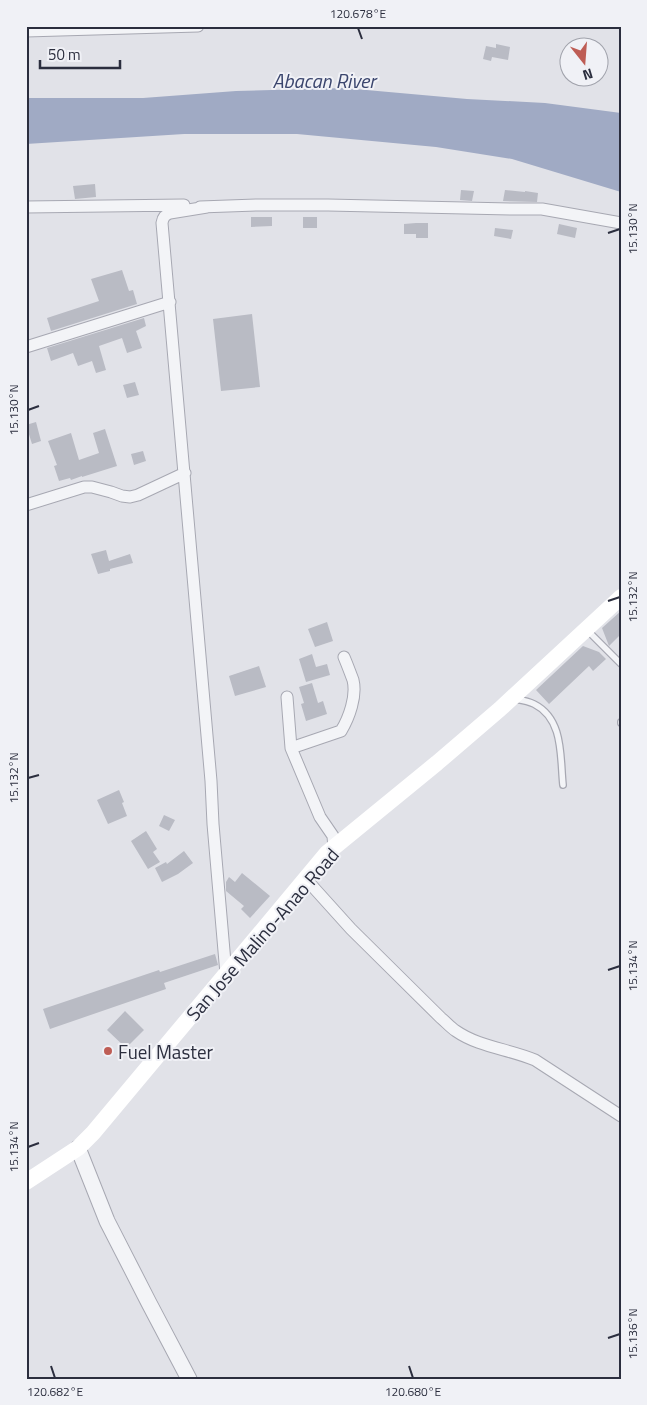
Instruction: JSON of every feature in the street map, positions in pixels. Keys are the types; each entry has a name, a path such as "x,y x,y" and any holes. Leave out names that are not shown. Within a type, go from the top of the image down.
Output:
{"main road":[{"name":"San Jose Malino-Anao Road","path":"26,1182 78,1148 117,1105 327,854 513,698 621,597"}],"street":[{"path":"26,31 198,26"},
{"path":"26,207 176,204 207,207"},
{"path":"226,974 163,218 166,214 170,213 207,207 265,204 542,208 621,223"},
{"path":"26,348 170,302"},
{"path":"26,505 92,487 130,497 185,473"},
{"path":"291,748 341,731 353,699 354,689 344,657"},
{"path":"287,697 291,748 320,817 333,836 334,849"},
{"path":"305,878 351,929 455,1030 483,1044 535,1060 621,1116"},
{"path":"78,1148 107,1221 189,1379"}],"lane":[{"path":"586,629 621,664"},
{"path":"513,698 534,704 547,714 555,724 558,735 563,785"}],"water":[{"path":"344,88 467,99 545,103 621,113 621,192 512,159 436,147 297,134 184,134 26,144 26,98 143,98 236,91"}],"building":[{"path":"496,44 510,47 508,60 492,57 491,61 483,59 486,46 496,48"},
{"path":"95,184 96,197 75,199 73,186"},
{"path":"461,190 474,191 472,201 460,200"},
{"path":"505,190 538,193 537,202 503,201"},
{"path":"251,217 272,217 272,226 251,227"},
{"path":"303,217 317,217 317,228 303,228"},
{"path":"428,223 428,238 416,238 416,234 404,234 404,224"},
{"path":"559,224 577,228 575,238 557,234"},
{"path":"495,228 513,230 511,239 494,236"},
{"path":"122,270 129,291 133,290 137,304 51,331 47,318 99,301 91,279"},
{"path":"252,314 260,387 221,391 213,319"},
{"path":"144,318 146,326 136,331 142,348 127,353 122,338 99,346 106,370 96,373 92,361 78,366 73,353 51,361 47,348"},
{"path":"135,382 139,395 127,398 123,385"},
{"path":"36,422 41,441 32,444 26,425"},
{"path":"105,429 117,466 71,480 70,478 59,481 54,466 57,465 48,441 71,433 79,460 99,453 93,433"},
{"path":"143,451 146,461 134,465 131,454"},
{"path":"106,550 109,561 130,554 133,563 98,574 91,554"},
{"path":"621,611 621,634 609,646 602,628"},
{"path":"327,622 333,641 315,647 308,629"},
{"path":"583,646 599,652 606,659 593,671 589,666 549,704 536,690"},
{"path":"312,654 316,667 327,664 330,675 306,682 299,659"},
{"path":"259,666 266,687 235,696 229,676"},
{"path":"312,683 318,703 323,701 327,714 306,721 301,704 304,703 299,687"},
{"path":"119,790 127,816 108,824 97,800"},
{"path":"164,815 175,820 169,831 159,826"},
{"path":"146,831 157,849 153,852 160,862 148,869 131,841"},
{"path":"184,851 193,863 178,874 162,882 155,868 166,862 167,864"},
{"path":"242,873 270,896 250,918 241,909 244,906 226,891 226,882 229,877 235,882"},
{"path":"215,954 218,965 164,983 166,989 50,1029 43,1009 159,970 160,972"},
{"path":"125,1011 144,1030 126,1048 107,1030"}],"place":[{"name":"Fuel Master","path":"108,1051"}],"water label":[{"name":"Abacan River","path":"324,80"}]}
